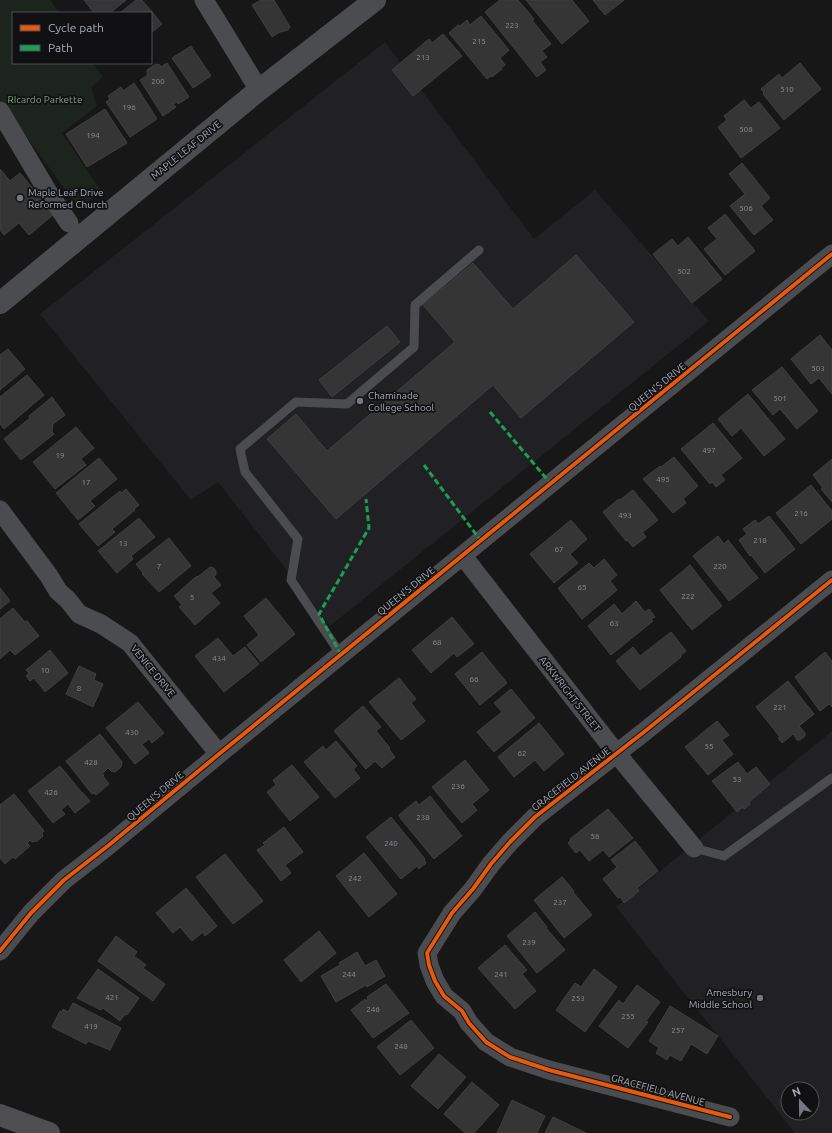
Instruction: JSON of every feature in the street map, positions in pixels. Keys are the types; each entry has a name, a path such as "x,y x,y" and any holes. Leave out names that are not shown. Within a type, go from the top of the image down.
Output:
{"highway":[{"path":"0,1115 48,1133"}],"street":[{"path":"204,0 259,90"},
{"name":"MAPLE LEAF DRIVE","path":"0,303 259,90 375,0"},
{"path":"0,111 48,192 69,223"},
{"name":"QUEEN'S DRIVE","path":"0,951 31,913 64,880 109,845 832,254"},
{"name":"VENICE DRIVE","path":"0,510 49,576 58,591 68,600 79,614 101,624 130,643 219,754"},
{"name":"ARKWRIGHT STREET","path":"463,556 617,754 694,848"},
{"name":"GRACEFIELD AVENUE","path":"730,1117 549,1070 510,1057 486,1042 462,1011 444,996 435,981 429,965 428,953 452,913 473,890 510,842 535,817 617,754 832,580"}],"lane":[{"path":"341,654 292,580 298,539 245,472 240,449 296,402 347,404 414,347 415,305 479,250"},
{"path":"694,848 724,856 832,778"}],"shaded area":[{"name":"Chaminade College School","path":"385,42 534,239 595,190 709,321 330,626 218,482 191,500 40,314"},
{"name":"Amesbury Middle School","path":"832,731 832,1133 795,1133 785,1121 820,1121 820,1081 780,1081 780,1114 616,907"}],"green space":[{"name":"RIcardo Parkette","path":"0,0 50,0 58,12 12,12 12,64 94,64 103,77 91,87 97,106 62,133 101,191 79,209 0,100"}],"building":[{"path":"84,0 126,0 111,12 93,12"},
{"path":"136,0 142,0 152,12 121,12"},
{"path":"261,0 274,0 290,27 288,30 280,32 272,37 252,5"},
{"path":"500,0 518,0 534,19 532,20 551,44 542,51 547,57 540,62 546,70 537,77 485,12"},
{"path":"526,0 572,0 589,21 562,44"},
{"path":"593,0 624,0 605,15"},
{"path":"152,12 162,24 152,32"},
{"path":"481,16 509,50 500,58 505,65 501,68 502,69 487,79 449,33 458,25 460,26 467,20 470,25"},
{"path":"443,34 462,56 413,96 392,70 429,39 432,43"},
{"path":"191,46 211,76 193,88 172,58"},
{"path":"167,63 189,97 178,104 177,102 173,104 176,107 163,116 140,80 148,75 147,70 156,64 160,65 161,67"},
{"path":"800,63 821,89 784,120 763,94 764,93 761,89 779,74 782,78"},
{"path":"134,83 157,119 130,137 106,102 110,99 108,96 121,87 123,91"},
{"path":"744,100 751,108 759,102 780,128 741,158 718,127 727,120 724,116"},
{"path":"105,109 127,143 87,167 66,134"},
{"path":"742,163 770,198 761,206 773,220 754,235 730,206 745,194 729,174"},
{"name":"Maple Leaf Drive Reformed Church","path":"0,170 10,181 20,173 54,214 29,235 19,223 4,235 0,230"},
{"path":"725,214 755,251 725,275 704,249 717,239 708,228"},
{"path":"688,237 722,279 692,303 653,254 672,239 678,246"},
{"path":"576,255 634,322 521,418 493,385 336,519 267,439 296,414 327,451 455,342 423,305 473,263 513,309"},
{"path":"387,326 400,342 332,397 319,380"},
{"path":"820,335 832,350 832,394 819,378 811,384 791,359"},
{"path":"8,349 25,369 0,390 0,355"},
{"path":"782,367 818,411 797,429 780,409 773,415 752,390"},
{"path":"27,375 44,395 4,429 0,424 0,397"},
{"path":"748,394 785,439 764,456 741,428 732,436 718,419"},
{"path":"52,397 65,415 53,424 52,432 54,434 21,460 4,439 30,418 29,416"},
{"path":"713,423 742,458 721,475 725,480 716,487 712,482 710,484 681,449"},
{"path":"76,427 94,448 81,459 86,465 55,489 33,462"},
{"path":"674,457 698,486 683,499 686,503 673,513 643,479"},
{"path":"99,458 117,479 90,501 95,506 78,520 56,493"},
{"path":"832,459 832,502 821,489 823,488 813,475"},
{"path":"811,485 832,511 832,519 801,544 776,513"},
{"path":"126,489 139,505 112,529 115,532 98,546 79,524 120,491 121,493"},
{"path":"633,490 658,520 643,532 640,529 646,537 633,547 627,540 626,541 603,512"},
{"path":"769,516 795,549 765,573 751,555 750,556 739,540 747,534 743,529 755,520 758,524"},
{"path":"139,518 155,537 131,556 133,559 117,573 98,551"},
{"path":"571,520 587,539 570,554 578,563 554,583 530,554"},
{"path":"718,536 724,544 728,540 758,578 729,601 693,556"},
{"path":"169,538 191,566 159,592 142,574 143,573 136,564"},
{"path":"604,559 617,575 610,581 617,590 582,619 558,588 589,563 594,568"},
{"path":"690,565 722,606 692,630 660,590"},
{"path":"210,567 214,568 216,571 214,577 221,585 211,593 220,603 195,625 179,607 182,605 174,596"},
{"path":"0,588 10,601 0,609"},
{"path":"266,598 295,634 261,662 247,645 259,635 244,616"},
{"path":"636,601 645,612 649,609 655,617 651,619 653,621 611,655 588,626 614,604 622,614"},
{"path":"13,608 25,622 27,621 39,636 15,655 10,650 0,659 0,619"},
{"path":"452,617 474,644 457,657 454,653 431,673 412,650"},
{"path":"671,632 686,651 680,656 681,657 640,690 616,661 633,647 640,656"},
{"path":"218,638 233,656 245,647 259,664 224,692 195,656"},
{"path":"50,650 68,673 45,692 34,678 30,681 26,676 29,673 26,670"},
{"path":"482,652 507,683 480,705 455,674"},
{"path":"825,652 832,661 832,707 829,704 820,711 795,677"},
{"path":"79,666 96,674 94,680 103,684 93,707 66,694"},
{"path":"399,678 416,699 411,703 425,721 401,740 369,702"},
{"path":"788,681 814,714 799,726 805,733 805,736 800,740 797,740 793,734 782,743 778,738 780,737 756,707"},
{"path":"511,689 535,718 494,752 477,732 502,712 494,703"},
{"path":"138,702 164,733 152,743 149,739 142,744 149,753 135,764 106,728"},
{"path":"363,706 381,727 376,731 390,748 389,749 395,757 382,768 375,761 366,769 334,731"},
{"path":"717,721 729,735 722,740 733,754 708,775 685,747"},
{"path":"539,723 564,754 544,771 535,760 514,777 498,757"},
{"path":"100,734 122,762 121,767 115,772 108,768 102,774 109,784 96,795 94,793 92,794 66,761"},
{"path":"336,741 357,766 353,769 360,778 335,798 304,762 323,746 326,750"},
{"path":"465,760 489,790 472,804 477,810 462,823 432,787"},
{"path":"738,762 747,774 756,767 770,784 749,802 750,804 737,812 712,781"},
{"path":"292,765 319,797 290,821 267,792 276,785 273,780"},
{"path":"60,766 90,801 75,813 68,804 61,810 65,814 53,823 28,791"},
{"path":"14,794 44,831 42,833 43,836 37,841 32,842 30,840 27,843 30,846 15,859 13,857 5,864 0,858 0,805"},
{"path":"430,796 462,836 434,859 399,815 416,801 419,805"},
{"path":"608,809 633,838 609,857 603,850 589,861 580,850 576,853 568,843 571,840 570,839"},
{"path":"391,817 425,859 424,860 426,863 419,869 417,866 401,879 366,837"},
{"path":"284,827 303,852 285,865 291,873 281,881 257,850 265,845 263,843"},
{"path":"635,841 658,871 637,888 639,891 624,903 620,897 618,898 603,879 617,867 611,860"},
{"path":"364,853 397,894 369,917 336,876"},
{"path":"225,854 263,901 233,924 196,877"},
{"path":"562,877 592,915 564,938 534,900"},
{"path":"186,888 217,926 205,936 203,932 192,941 180,927 173,933 156,913"},
{"path":"535,912 547,927 546,928 565,950 537,973 507,936"},
{"path":"319,931 336,953 301,982 284,960"},
{"path":"116,936 137,952 134,956 146,965 143,968 165,984 153,1001 98,961"},
{"path":"505,945 527,970 522,974 536,991 515,1009 478,968"},
{"path":"357,952 365,966 376,960 385,976 367,987 366,985 336,1002 321,976 340,965 339,963"},
{"path":"98,969 139,998 127,1015 125,1014 120,1021 103,1008 101,1010 77,998"},
{"path":"594,969 617,987 585,1032 556,1010 575,983 581,987"},
{"path":"386,984 409,1013 373,1038 351,1010 365,999 366,1001 368,999 367,997"},
{"path":"637,985 660,1002 646,1021 648,1022 628,1048 599,1026 619,1000 623,1004"},
{"path":"73,1003 121,1028 110,1050 88,1041 86,1044 52,1027 60,1011 62,1012 63,1009 68,1012"},
{"path":"670,1006 718,1036 707,1054 691,1044 681,1061 670,1055 667,1060 656,1053 659,1048 649,1041"},
{"path":"411,1020 434,1048 400,1075 377,1047"},
{"path":"439,1054 466,1077 438,1109 411,1086"},
{"path":"472,1082 499,1105 474,1133 465,1133 444,1114"},
{"path":"512,1100 545,1116 537,1133 497,1133"},
{"path":"553,1117 586,1133 545,1133"}],"marked path":[{"path":"490,412 551,484"},
{"path":"424,465 481,541"},
{"path":"341,655 319,614 369,528 366,499"}],"cycle path":[{"path":"0,951 31,913 64,880 109,845 832,254"},
{"path":"730,1117 549,1070 510,1057 486,1042 469,1023 462,1011 444,996 435,981 429,965 427,953 452,913 510,842 535,817 644,732 832,580"}],"place":[{"name":"Maple Leaf Drive Reformed Church","path":"20,198"},
{"name":"Chaminade College School","path":"360,401"},
{"name":"Amesbury Middle School","path":"760,998"}]}
